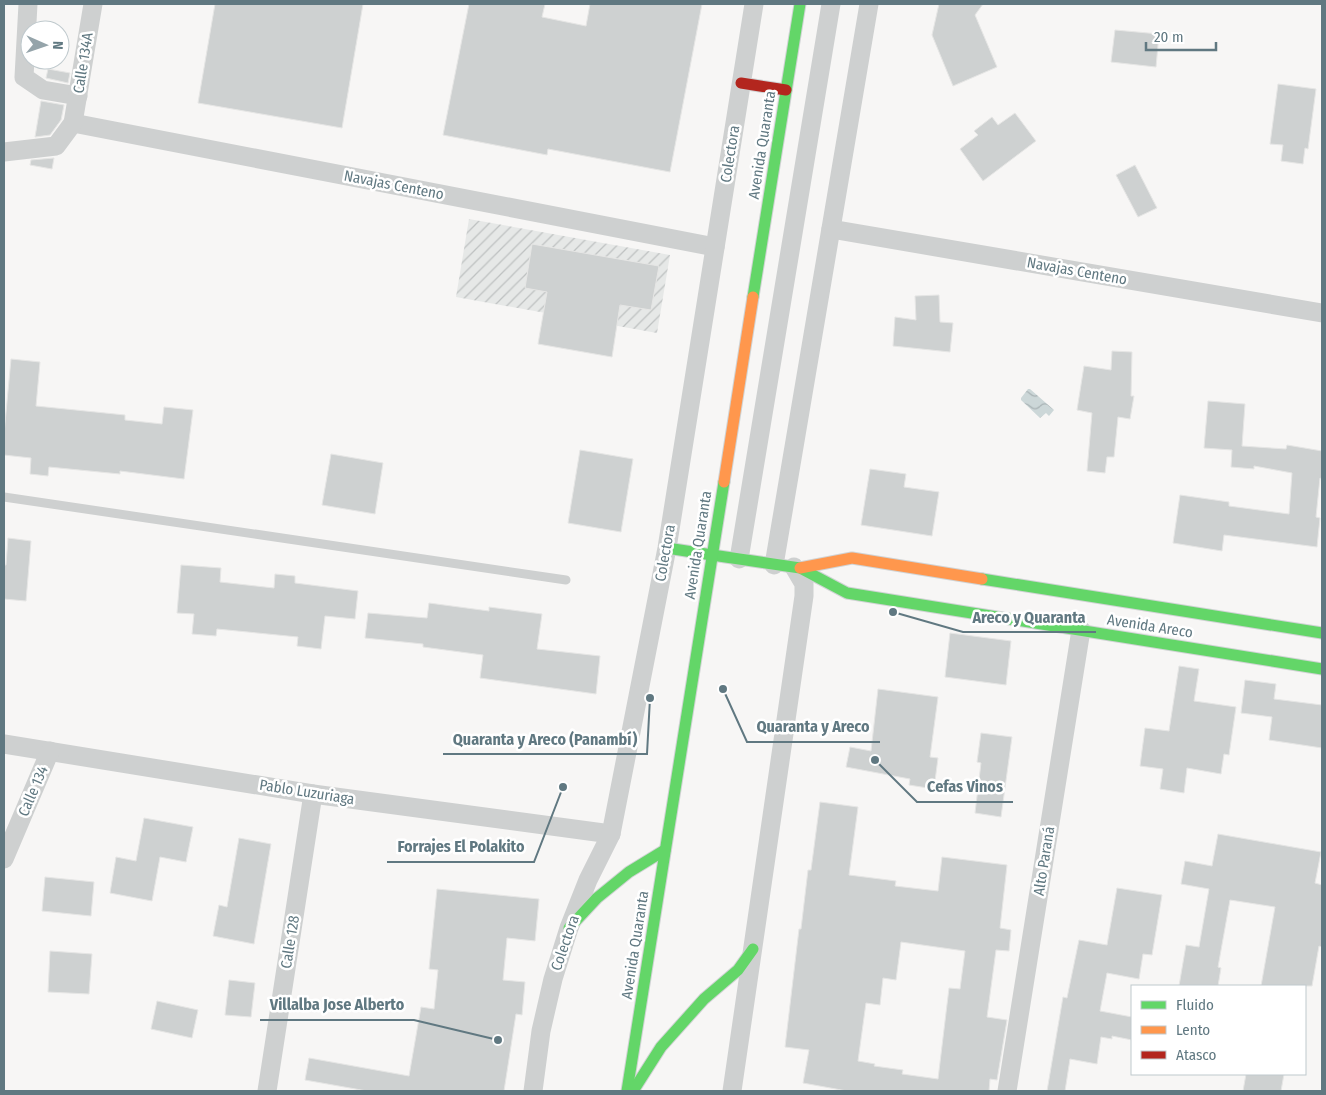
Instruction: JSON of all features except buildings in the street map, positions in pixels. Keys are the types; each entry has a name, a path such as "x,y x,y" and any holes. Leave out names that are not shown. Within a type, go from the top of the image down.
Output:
{"main road":[{"name":"Avenida Quaranta","path":"627,1091 800,4"},
{"path":"741,83 786,90"},
{"name":"Avenida Areco","path":"667,548 797,568 852,558 1322,633"},
{"name":"Avenida Areco","path":"797,568 847,593 1322,669"},
{"path":"569,928 597,898 629,872 666,850"},
{"path":"633,1091 661,1047 704,999 738,970 753,949"}],"street":[{"path":"28,4 24,77 43,90 78,96"},
{"name":"Calle 134A","path":"73,123 93,4"},
{"name":"Colectora","path":"532,1091 541,1031 553,979 569,928 588,880 612,834 667,548 754,4"},
{"path":"739,559 831,4"},
{"path":"774,565 869,4"},
{"path":"4,152 56,146 73,123"},
{"name":"Navajas Centeno","path":"73,123 715,247"},
{"name":"Navajas Centeno","path":"831,229 1322,312"},
{"path":"732,1091 804,596 804,584 797,568"},
{"name":"Alto Paraná","path":"1008,1091 1081,630"},
{"name":"Pablo Luzuriaga","path":"4,744 313,794 612,834"},
{"name":"Calle 134","path":"4,859 50,751"},
{"name":"Calle 128","path":"267,1091 313,794"}],"lane":[{"path":"4,497 566,580"}],"shaded area":[{"path":"469,219 670,255 657,333 456,297"}],"water":[{"path":"1028,389 1054,410 1049,416 1046,413 1040,418 1021,400"}],"traffic: fast":[{"path":"753,297 800,4"},
{"path":"627,1091 724,482"},
{"path":"667,548 712,555"},
{"path":"712,555 800,568 847,593 1322,669"},
{"path":"982,579 1322,633"},
{"path":"569,928 597,898 629,872 665,850"},
{"path":"633,1091 661,1047 704,999 738,970 753,949"}],"traffic: slow":[{"path":"724,482 753,297"},
{"path":"800,568 852,558 982,579"}],"traffic: jam":[{"path":"741,83 786,90"}],"place":[{"name":"Areco y Quaranta","path":"893,612"},
{"name":"Quaranta y Areco","path":"723,689"},
{"name":"Quaranta y Areco (Panambí)","path":"650,698"},
{"name":"Cefas Vinos","path":"875,760"},
{"name":"Forrajes El Polakito","path":"563,787"},
{"name":"Villalba Jose Alberto","path":"498,1040"}]}
